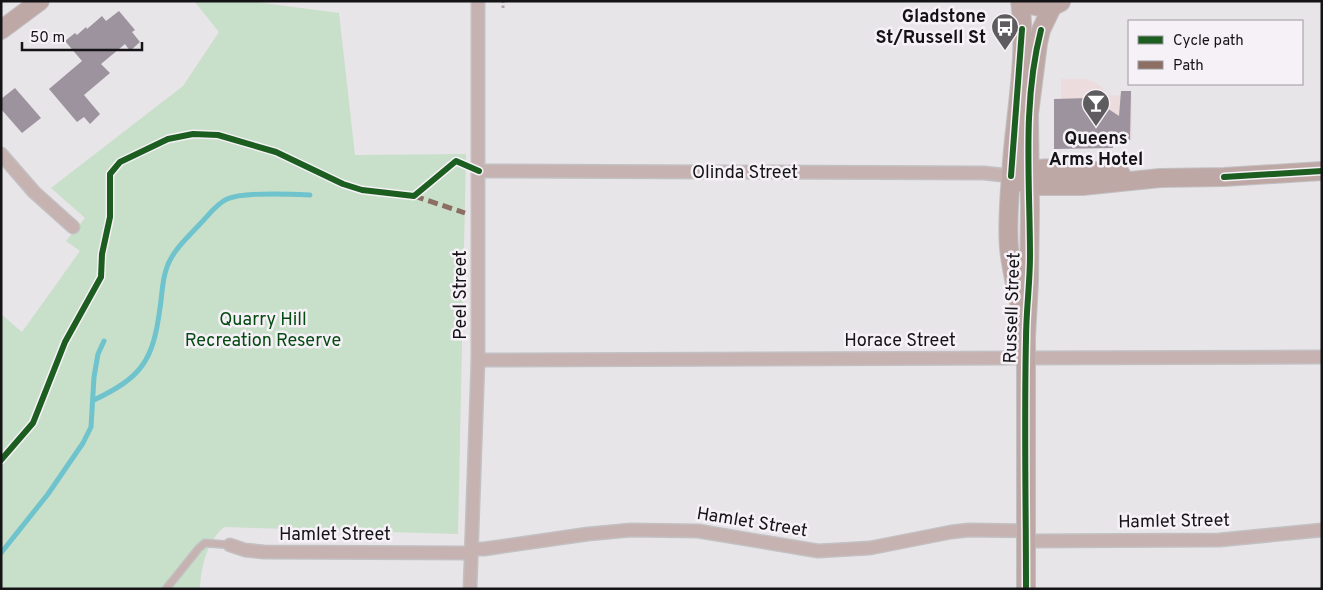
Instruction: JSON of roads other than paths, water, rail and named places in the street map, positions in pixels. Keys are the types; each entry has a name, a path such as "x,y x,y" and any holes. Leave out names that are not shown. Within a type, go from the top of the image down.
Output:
{"main road":[{"path":"1,30 40,1"},
{"name":"Russell Street","path":"1020,1 1022,52 1011,176 1009,248 1026,337"},
{"path":"1024,1 1031,6 1038,7 1057,4"},
{"name":"Russell Street","path":"1026,589 1026,337 1030,282 1029,114 1033,70 1041,30 1057,4"},
{"name":"Olinda Street","path":"1011,176 1029,177 1070,169 1160,178 1224,177 1322,171"},
{"name":"Olinda Street","path":"1224,177 1322,182"}],"street":[{"name":"Peel Street","path":"470,589 478,360 478,1"},
{"path":"1,154 34,192 73,227"},
{"name":"Olinda Street","path":"479,172 984,173 1011,176"},
{"name":"Horace Street","path":"478,360 1322,357"},
{"name":"Hamlet Street","path":"230,545 254,552 471,551 609,531 676,529 716,533 818,551 870,548 969,530 1026,536 1219,540 1322,530"}],"lane":[{"path":"166,589 205,543 230,545"}],"waterway":[{"path":"94,400 110,392 134,375 149,354 157,326 168,263 180,246 216,207 227,199 244,195 310,195"},
{"path":"1,553 48,494 83,443 91,427 94,377 98,354 104,341"}],"place":[{"name":"Gladstone St/Russell St","path":"1005,51"},
{"name":"Queens Arms Hotel","path":"1096,127"}],"park label":[{"name":"Quarry Hill Recreation Reserve","path":"263,330"}]}
